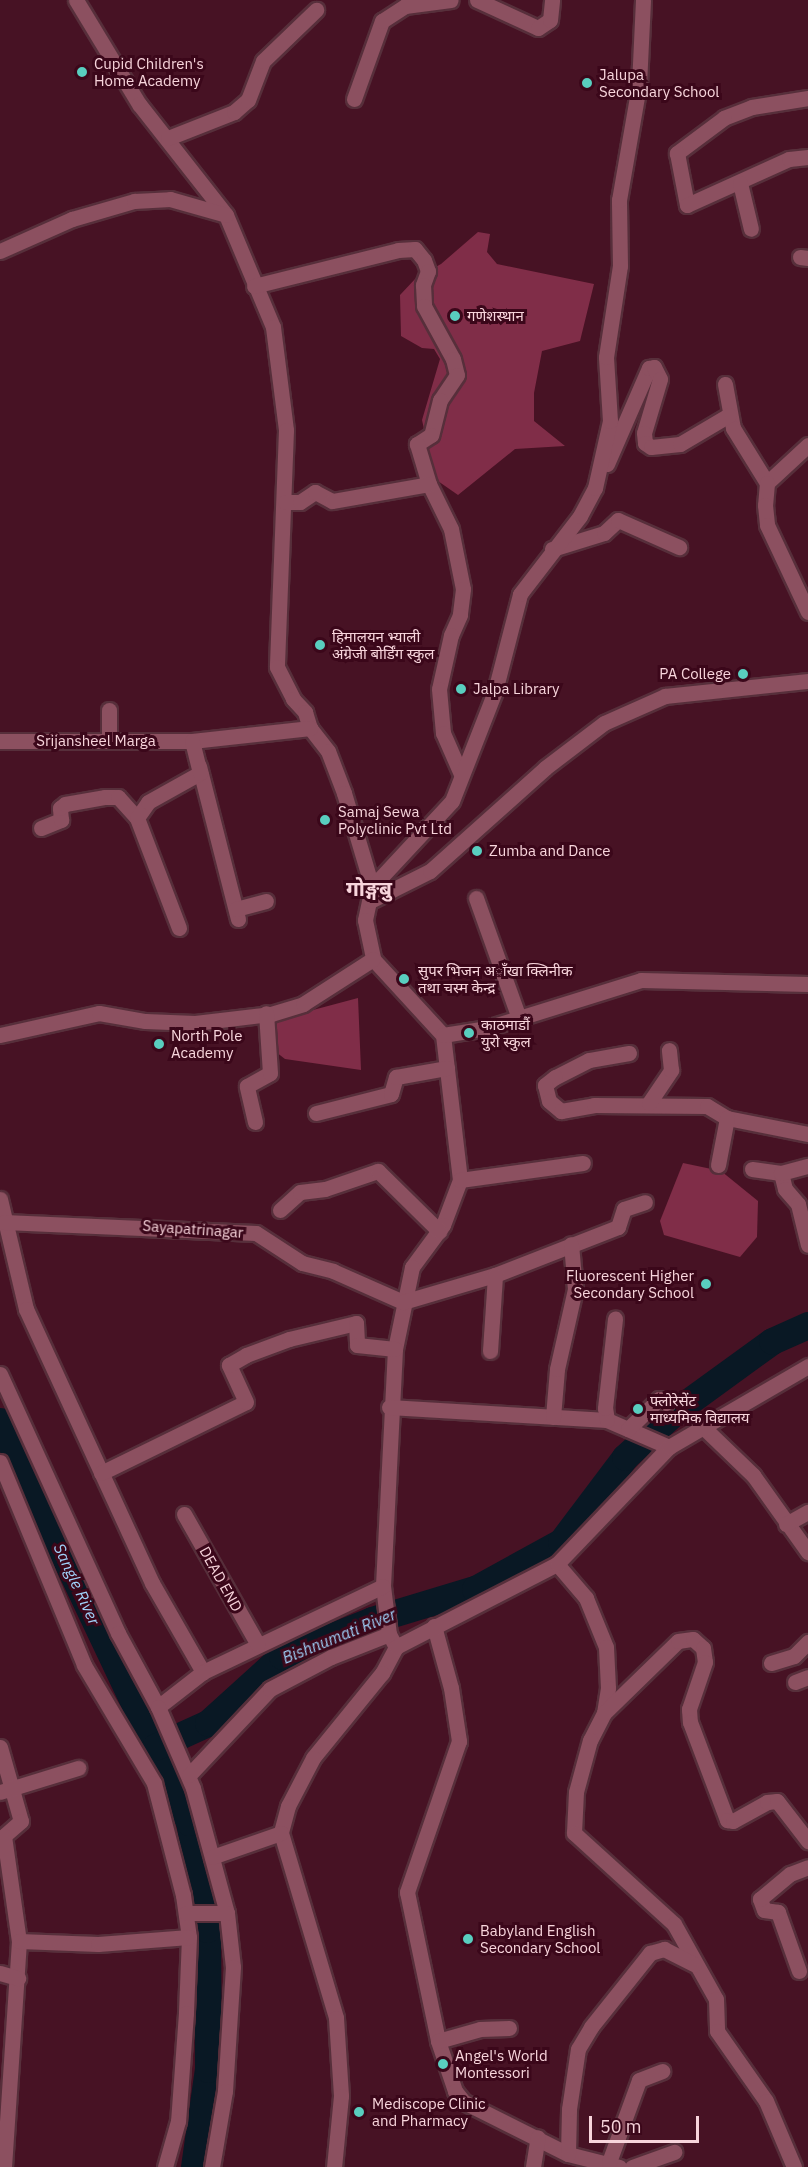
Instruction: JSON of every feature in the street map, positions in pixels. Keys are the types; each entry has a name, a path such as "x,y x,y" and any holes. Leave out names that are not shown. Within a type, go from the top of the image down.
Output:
{"street":[{"path":"76,0 139,104 168,138 226,215 273,327 286,430 277,667 293,699 305,712 310,728 328,751 371,894"},
{"path":"354,99 382,21 405,6 451,0"},
{"path":"477,0 537,28 550,20 552,0"},
{"path":"595,488 610,421 606,357 620,266 619,200 639,86 644,0"},
{"path":"168,138 234,112 248,100 263,62 316,10"},
{"path":"808,98 752,107 724,118 677,153 687,205 789,159 808,157"},
{"path":"740,183 751,230"},
{"path":"0,250 72,219 134,201 171,199 226,215"},
{"path":"254,286 416,249 428,271 424,306 453,359 457,375 440,400 431,435 417,444 429,484 451,529 463,589 460,615 448,645 440,689 443,733 461,774"},
{"path":"334,2167 341,2096 336,2018 281,1833 288,1806 313,1758 382,1673 393,1641 384,1592 389,1407 395,1349 412,1267 439,1231 460,1180 442,1035 373,959 365,920 371,894 452,801 495,691 520,594 552,549 580,516 649,368 654,367 660,379 644,432 645,443 651,447 680,444 729,415"},
{"path":"724,384 729,415 767,483 767,525 808,612"},
{"path":"767,483 808,445"},
{"path":"285,502 300,502 315,492 332,501 429,484"},
{"path":"552,549 604,533 618,520 680,547"},
{"path":"371,894 430,871 545,768 604,723 665,696 808,681"},
{"path":"110,710 110,741"},
{"name":"Srijansheel Marga","path":"0,741 192,741 310,728"},
{"path":"192,741 237,914 266,902"},
{"path":"137,818 148,802 200,772 199,766"},
{"path":"41,828 61,820 60,808 65,804 105,797 124,801 137,818 179,928"},
{"path":"476,898 519,1018"},
{"path":"0,1035 99,1012 145,1021 195,1023 266,1013 303,1004 373,959"},
{"path":"442,1035 487,1028 641,980 808,984"},
{"path":"255,1122 247,1086 270,1073 266,1013"},
{"path":"649,1103 670,1070 669,1050"},
{"path":"628,1053 589,1060 555,1077 545,1085 549,1101 561,1111 594,1104 649,1103 707,1106 727,1118 808,1134"},
{"path":"316,1113 391,1094 396,1077 447,1068"},
{"path":"718,1165 727,1118"},
{"path":"460,1180 584,1162"},
{"path":"752,1169 781,1173 808,1166"},
{"path":"280,1210 300,1192 325,1189 378,1171 439,1231"},
{"path":"781,1173 785,1189 798,1204 808,1245"},
{"path":"0,1199 26,1309 153,1583 203,1672"},
{"path":"403,1302 495,1275 618,1227 624,1209 645,1202"},
{"name":"Sayapatrinagar","path":"4,1222 256,1233 302,1263 333,1271 403,1302"},
{"path":"553,1418 556,1369 575,1289 571,1244"},
{"path":"490,1351 495,1275"},
{"path":"608,1420 605,1408 615,1319"},
{"path":"101,1473 246,1402 229,1365 246,1354 289,1339 357,1323 357,1345 395,1349"},
{"path":"187,1771 270,1689 331,1657 393,1641 480,1607 557,1564 663,1445 702,1426 808,1366"},
{"path":"0,1374 118,1633 166,1721 187,1771 212,1857 233,1966 225,2091 212,2167"},
{"path":"630,1429 658,1399 666,1403"},
{"path":"389,1407 608,1420 663,1445"},
{"path":"702,1426 753,1475 808,1552"},
{"path":"0,1462 84,1665 154,1783 190,1913 178,2121 165,2167"},
{"path":"786,1524 808,1512"},
{"name":"DEAD END","path":"184,1514 258,1645"},
{"path":"557,1564 586,1598 606,1647 608,1688 604,1713 590,1740 576,1792 574,1833 674,1923 694,1964 716,1999 717,2031 766,2102 794,2167"},
{"path":"158,1707 203,1672 258,1645 384,1592"},
{"path":"434,1626 451,1688 459,1741 407,1892 438,2041 455,2091 464,2102 568,2154 614,2164 639,2080 662,2071"},
{"path":"604,1713 678,1641 693,1638 703,1648 705,1662 689,1709 690,1722 727,1820 733,1821 767,1802 777,1802 808,1841"},
{"path":"771,1663 794,1656 808,1642"},
{"path":"0,1749 5,1789 21,1821 4,1836 19,1941 18,1978 7,2060 4,2167"},
{"path":"5,1789 78,1768"},
{"path":"212,1857 281,1833"},
{"path":"799,1971 778,1912 764,1910 760,1899 790,1874 808,1867"},
{"path":"190,1913 222,1913"},
{"path":"19,1941 98,1944 189,1937"},
{"path":"568,2154 569,2109 578,2049 591,2027 650,1953 664,1949 694,1964"},
{"path":"0,1973 18,1978"},
{"path":"438,2041 480,2029 509,2028"},
{"path":"533,2167 538,2137"},
{"path":"632,2167 674,2152"}],"shaded area":[{"path":"478,232 490,234 487,252 497,264 594,284 580,341 542,351 534,393 534,421 565,446 515,449 458,495 435,479 422,420 440,359 434,349 422,348 401,336 400,295 416,278 441,264"},
{"path":"358,998 361,1070 285,1059 272,1049 268,1022"},
{"path":"683,1163 721,1171 758,1201 757,1237 740,1257 664,1235 660,1221"}],"waterway":[{"name":"Bishnumati River","path":"194,2167 208,2069 207,1929 189,1822 155,1747 208,1723 282,1656 372,1620 475,1589 561,1542 625,1457 677,1410 772,1341 808,1325"},
{"name":"Sangle River","path":"0,1421 155,1747"}],"place":[{"name":"Cupid Children's Home Academy","path":"82,72"},
{"name":"Jalupa Secondary School","path":"587,83"},
{"name":"गणेशस्थान","path":"455,316"},
{"name":"हिमालयन भ्याली अंग्रेजी बोर्डिंग स्कुल","path":"320,645"},
{"name":"PA College","path":"743,674"},
{"name":"Jalpa Library","path":"461,689"},
{"name":"Samaj Sewa Polyclinic Pvt Ltd","path":"325,820"},
{"name":"Zumba and Dance","path":"477,851"},
{"name":"सुपर भिजन अाँखा क्लिनीक तथा चस्म केन्द्र","path":"404,979"},
{"name":"काठमाडौं युरो स्कुल","path":"469,1033"},
{"name":"North Pole Academy","path":"159,1044"},
{"name":"Fluorescent Higher Secondary School","path":"706,1284"},
{"name":"फ्लोरेसेंट माध्यमिक विद्यालय","path":"638,1409"},
{"name":"Babyland English Secondary School","path":"468,1939"},
{"name":"Angel's World Montessori","path":"443,2064"},
{"name":"Mediscope Clinic and Pharmacy","path":"359,2112"}],"district":[{"name":"गोङ्गबु","path":"369,888"}]}
